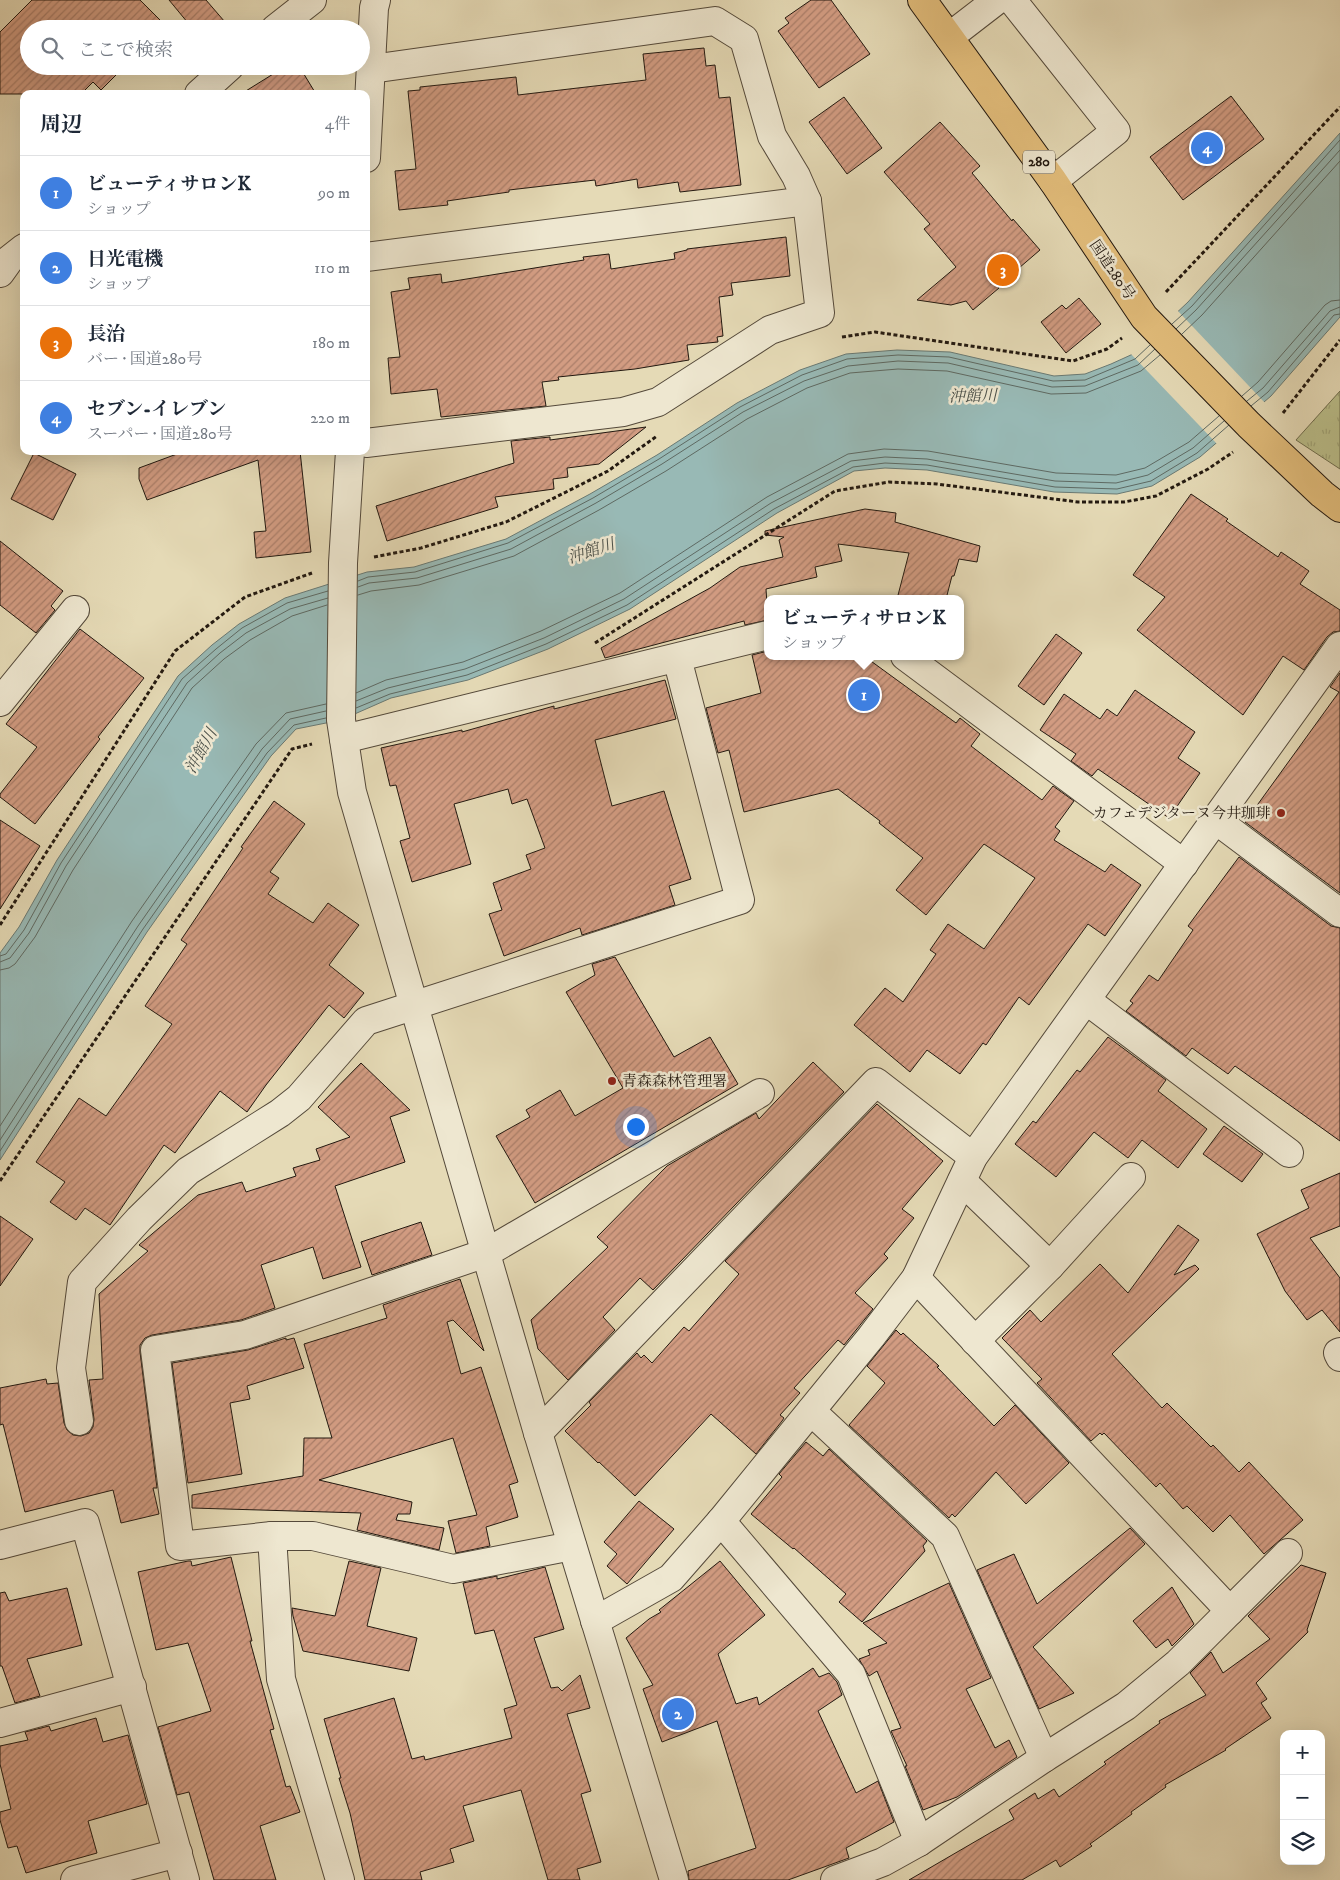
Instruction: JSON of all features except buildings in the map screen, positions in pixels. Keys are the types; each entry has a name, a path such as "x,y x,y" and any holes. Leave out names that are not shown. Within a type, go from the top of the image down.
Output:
{"highway":[{"name":"国道280号","path":"922,0 1053,180 1149,321 1249,425 1322,494 1340,508"}],"street":[{"path":"286,20 312,0"},
{"path":"370,90 376,0"},
{"path":"949,38 997,0"},
{"path":"1012,0 1116,131 1053,180"},
{"path":"370,443 623,412 658,402 770,330 820,313 807,201 796,176 772,136 744,39 715,21 371,69"},
{"path":"203,90 220,75"},
{"path":"370,256 807,201"},
{"path":"0,273 10,259 20,251"},
{"path":"350,455 335,734 538,1433 674,1880"},
{"path":"0,702 75,610"},
{"path":"335,734 677,658 764,636"},
{"path":"595,1621 671,1578 721,1521 871,1337 916,1278 967,1169 1340,646"},
{"path":"79,1421 71,1368 82,1282 139,1219 188,1171 280,1113 299,1098 366,1021 740,900 677,658"},
{"path":"910,660 1184,864"},
{"path":"1216,820 1340,912"},
{"path":"1086,1000 1290,1153"},
{"path":"538,1433 876,1082 967,1169 1050,1266"},
{"path":"572,1546 453,1569 313,1536 272,1536 180,1546 155,1350 244,1335 486,1253 760,1093"},
{"path":"975,1341 1050,1266 1131,1177"},
{"path":"916,1278 1230,1611"},
{"path":"1340,1352 1338,1353 1340,1357"},
{"path":"811,1411 945,1536 1044,1758"},
{"path":"721,1521 851,1674 919,1842"},
{"path":"0,1545 85,1523 186,1880"},
{"path":"272,1536 281,1679 340,1880"},
{"path":"835,1880 883,1862 919,1842 1044,1758 1126,1706 1178,1663 1288,1553"},
{"path":"0,1723 132,1687"},
{"path":"74,1880 178,1853"}],"path":[{"path":"840,337 875,332 1073,361 1107,349 1149,321 1340,107"},
{"path":"1280,416 1340,340"},
{"path":"0,925 175,652 245,597 283,583 421,548 506,522 608,471 663,432"},
{"path":"0,1181 292,749 335,734"}],"green space":[{"path":"1340,391 1340,469 1296,440"}],"water":[{"name":"沖館川","path":"1340,133 1340,317 1271,396 1200,457 1152,486 1117,494 1054,492 927,470 885,468 854,471 777,513 630,609 548,649 468,680 391,698 341,720 296,729 271,756 147,932 0,1160 0,953 19,927 57,860 178,676 212,645 239,624 285,598 367,572 414,567 506,539 590,494 657,455 737,403 800,370 846,354 897,350 950,352 1054,376 1085,374 1111,364 1133,354 1188,302"}],"pier":[{"path":"1177,310 1266,404 1218,445 1130,353"}],"place":[{"name":"セブン-イレブン","path":"1207,148"},
{"name":"長治","path":"1003,270"},
{"name":"ビューティサロンK","path":"864,695"},
{"name":"カフェデジターヌ今井珈琲","path":"1281,813"},
{"name":"青森森林管理署","path":"612,1081"},
{"name":"日光電機","path":"678,1714"}]}
